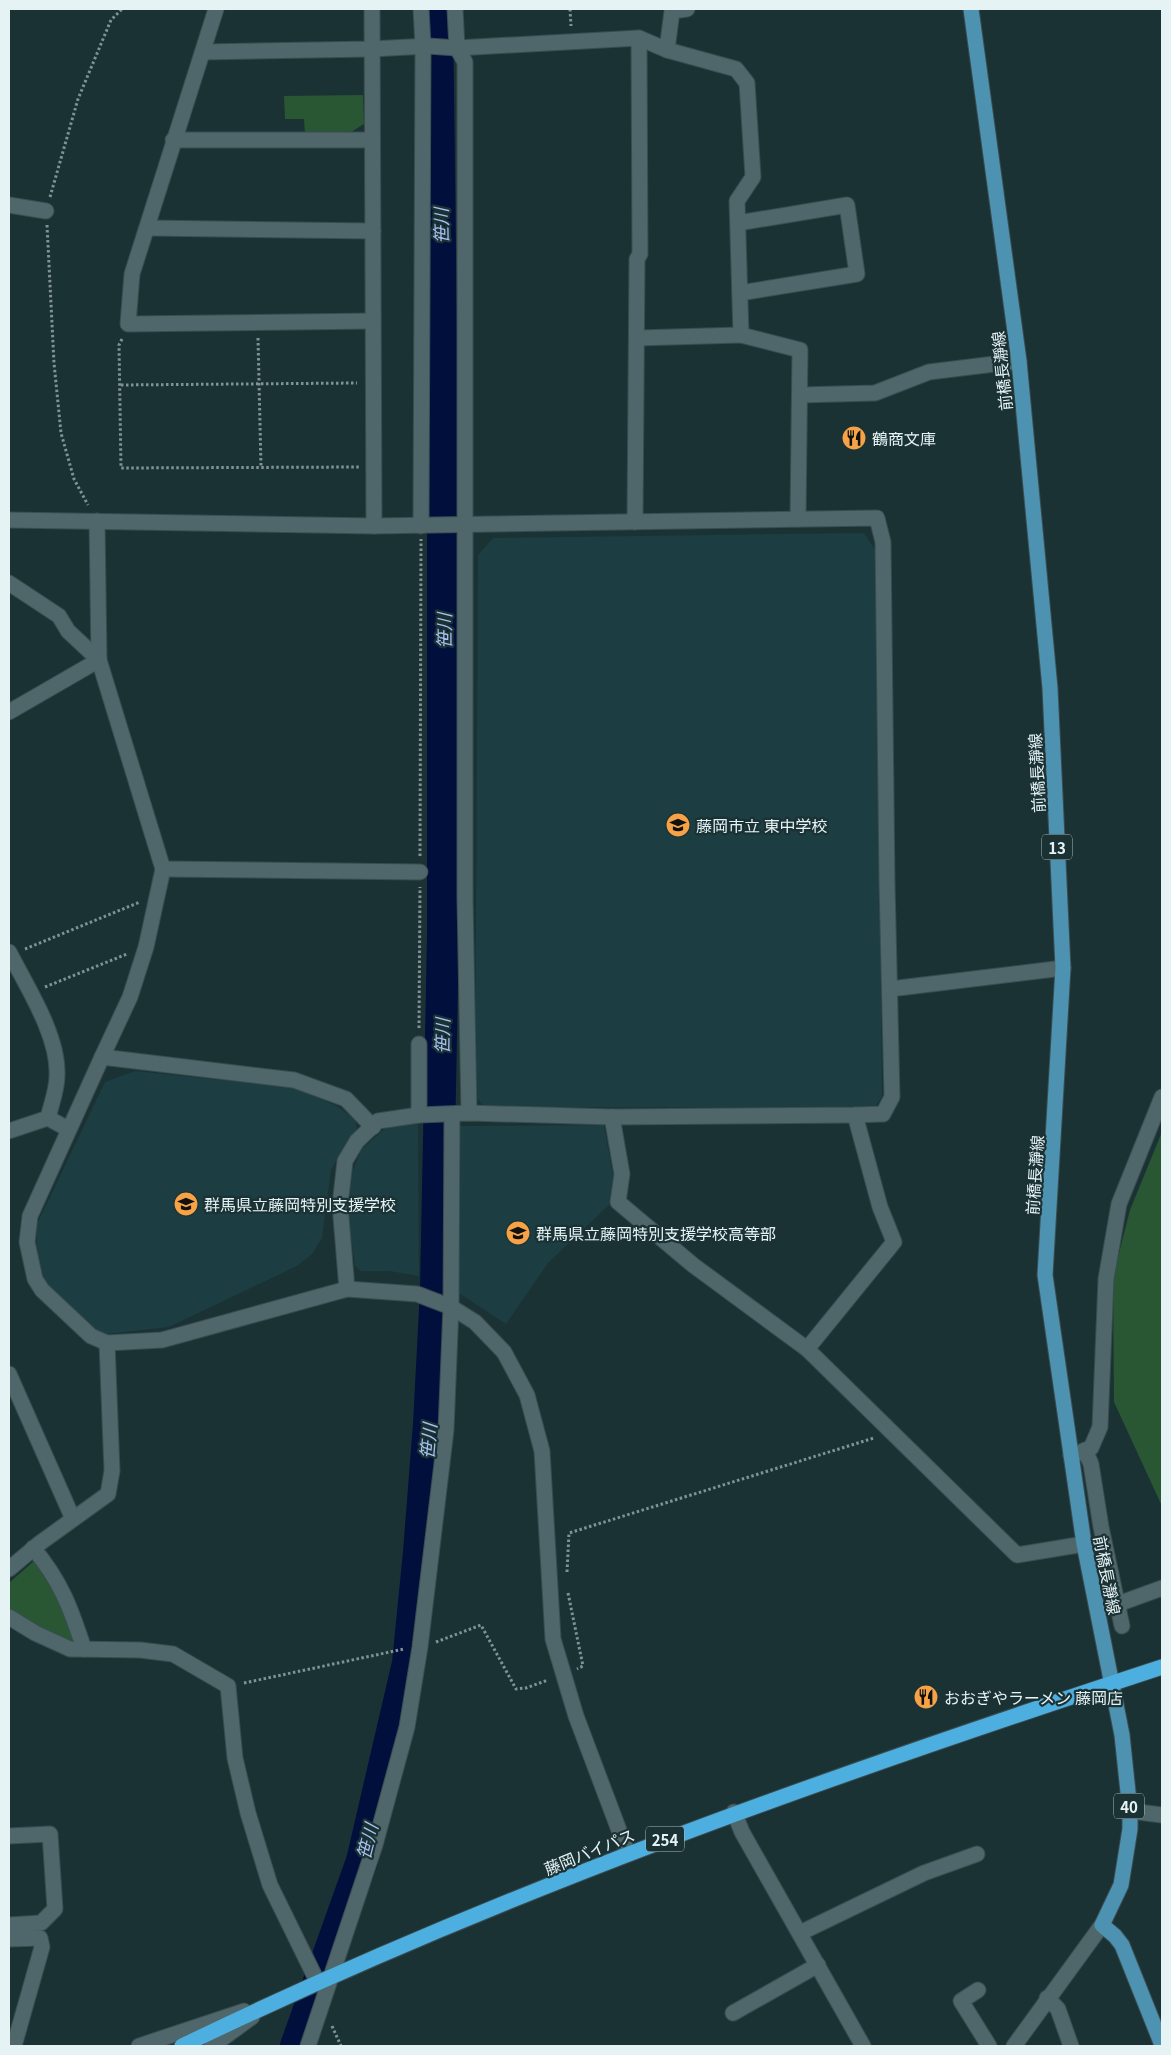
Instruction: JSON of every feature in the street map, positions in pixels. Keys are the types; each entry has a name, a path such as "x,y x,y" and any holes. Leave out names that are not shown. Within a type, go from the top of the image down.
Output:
{"highway":[{"name":"藤岡バイパス","path":"182,2046 276,2000 734,1812 1162,1667"}],"main road":[{"name":"前橋長瀞線","path":"971,9 1019,361 1050,688 1063,968 1045,1274 1084,1544 1113,1684"},
{"name":"40","path":"1102,1925 1121,1885 1130,1829 1130,1811 1122,1735 1113,1684"},
{"path":"1102,1925 1115,1936 1122,1946 1162,2045"}],"street":[{"path":"216,9 132,274 128,324 372,321"},
{"path":"372,9 371,140 374,526"},
{"path":"421,9 425,46 425,525"},
{"path":"455,9 453,47 465,62 458,525 469,1113"},
{"path":"667,50 672,11 687,9"},
{"path":"203,52 371,49 425,46 453,47 640,38 667,50 736,69 747,83 754,177 737,201 741,335"},
{"path":"635,522 637,259 640,254 640,38"},
{"path":"173,140 371,140"},
{"path":"9,205 46,211"},
{"path":"738,223 847,205 857,274 740,292"},
{"path":"147,228 373,231"},
{"path":"637,338 741,335 800,350 798,519"},
{"path":"800,394 875,393 929,372 1019,361"},
{"path":"9,520 374,526 877,518 883,542 887,883 892,1097 883,1114 612,1117 469,1113 378,1121 357,1141 344,1161 341,1183 347,1289"},
{"path":"97,522 99,660 163,869 155,896 146,947 130,997 68,1128 30,1216 27,1242 35,1279 42,1290 91,1336 107,1344 162,1340 347,1289 417,1294 450,1306 475,1322 504,1352 528,1395 542,1451 553,1639 576,1716 628,1854"},
{"path":"9,583 59,616 68,631 99,660"},
{"path":"9,712 99,660"},
{"path":"163,869 420,872"},
{"path":"10,953 30,993 54,1049 57,1077 48,1118"},
{"path":"890,989 1063,968"},
{"path":"419,1044 419,1116"},
{"path":"102,1058 294,1080 346,1099 374,1126"},
{"path":"1071,1456 1091,1448 1100,1427 1106,1279 1118,1204 1162,1098"},
{"path":"308,2046 324,1980 376,1845 407,1727 420,1647 446,1430 450,1306 452,1115"},
{"path":"807,1349 894,1242 880,1207 855,1115"},
{"path":"612,1117 622,1174 618,1202 693,1265 807,1349 1017,1555 1084,1544"},
{"path":"9,1131 48,1118 68,1128"},
{"path":"9,1569 33,1548 108,1494 112,1471 107,1344"},
{"path":"9,1374 73,1520"},
{"path":"1085,1450 1091,1464 1101,1527 1122,1626"},
{"path":"33,1548 52,1570 70,1607 84,1649"},
{"path":"1118,1604 1162,1588"},
{"path":"9,1617 35,1633 70,1648 173,1654 228,1686 234,1758 248,1813 270,1885 324,1980"},
{"path":"1130,1811 1162,1815"},
{"path":"734,1812 742,1832 818,1965 858,2045"},
{"path":"9,1836 50,1834 55,1909 41,1923 9,1925"},
{"path":"800,1933 924,1873 977,1854"},
{"path":"1014,2046 1047,1998 1102,1925"},
{"path":"9,1939 40,1938 42,1947 14,2046"},
{"path":"733,2013 818,1965"},
{"path":"978,1990 961,2001 989,2046"},
{"path":"1047,1998 1058,2009 1071,2046"},
{"path":"139,2046 276,2000"},
{"path":"212,2046 276,2000"}],"path":[{"path":"97,522 74,479 62,433 54,363 46,211 78,99 111,20 122,9"},
{"path":"257,322 261,467"},
{"path":"128,324 119,345 121,468 373,466"},
{"path":"121,385 259,382 372,383"},
{"path":"419,1044 425,525"},
{"path":"10,953 155,896"},
{"path":"30,993 146,947"},
{"path":"567,1576 569,1533 893,1432"},
{"path":"420,1647 481,1625 516,1689 526,1688 584,1666 566,1585"},
{"path":"228,1686 398,1650"}],"shaded area":[{"name":"藤岡市立 東中学校","path":"864,533 877,553 882,1097 874,1108 484,1107 475,1095 478,555 493,538"},
{"name":"群馬県立藤岡特別支援学校","path":"135,1071 291,1087 335,1105 355,1119 357,1129 331,1170 322,1238 312,1254 297,1266 169,1327 98,1335 46,1285 36,1252 37,1224 105,1082"},
{"path":"418,1122 419,1276 389,1271 361,1271 355,1266 346,1202 350,1177 362,1149 388,1126"},
{"name":"群馬県立藤岡特別支援学校高等部","path":"604,1125 613,1176 610,1204 548,1263 506,1324 457,1292 459,1126"}],"green space":[{"path":"363,95 364,124 351,132 305,133 304,119 285,119 284,96"},
{"path":"1162,1132 1162,1506 1114,1402 1113,1277 1130,1210"},
{"path":"34,1561 58,1600 74,1642 43,1631 9,1608 9,1583"}],"waterway":[{"name":"笹川","path":"296,2046 362,1861 408,1663 429,1424 436,1290 443,935 443,495 437,9"}],"place":[{"name":"鶴商文庫","path":"854,438"},
{"name":"藤岡市立 東中学校","path":"678,825"},
{"name":"群馬県立藤岡特別支援学校","path":"186,1204"},
{"name":"群馬県立藤岡特別支援学校高等部","path":"518,1233"},
{"name":"おおぎやラーメン 藤岡店","path":"926,1697"}]}
